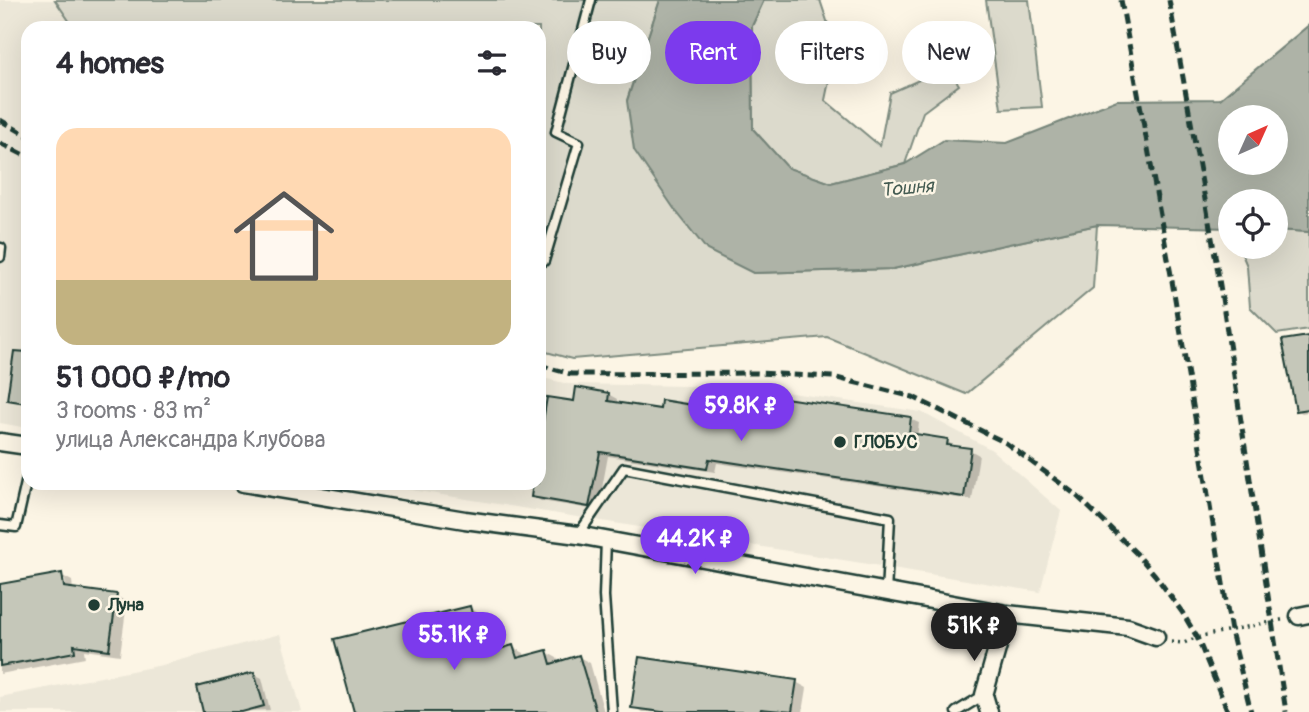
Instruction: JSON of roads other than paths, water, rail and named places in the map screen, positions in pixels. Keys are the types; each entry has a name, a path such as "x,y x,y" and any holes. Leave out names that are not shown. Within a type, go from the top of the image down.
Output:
{"street":[{"path":"0,442 21,445"},
{"path":"285,490 578,536 1007,614 1128,627 1156,637"},
{"path":"989,712 984,695 1007,614"}],"lane":[{"path":"546,254 579,143 556,132 591,0"},
{"path":"578,536 624,468 890,517 886,593"},
{"path":"0,525 16,527 24,490"},
{"path":"606,541 604,596 612,712"},
{"path":"956,712 984,695"}],"water":[{"name":"Тошня","path":"660,0 764,0 754,21 665,21 665,84 753,84 753,129 788,168 831,183 905,164 944,140 1007,143 1117,100 1220,99 1309,25 1309,232 1288,231 1288,189 1218,189 1218,228 1097,225 893,269 753,273 707,250 675,210 634,150 627,101 633,84 651,84 651,28"}],"railway":[{"path":"1121,0 1231,631 1251,712"},
{"path":"1169,0 1217,266 1286,712"},
{"path":"0,120 21,132"},
{"path":"0,143 21,154"},
{"path":"546,367 571,374 757,373 833,377 913,397 1006,443 1076,495 1155,575 1197,637 1228,712"}],"place":[{"name":"ГЛОБУС","path":"840,442"},
{"name":"Луна","path":"94,605"}]}
